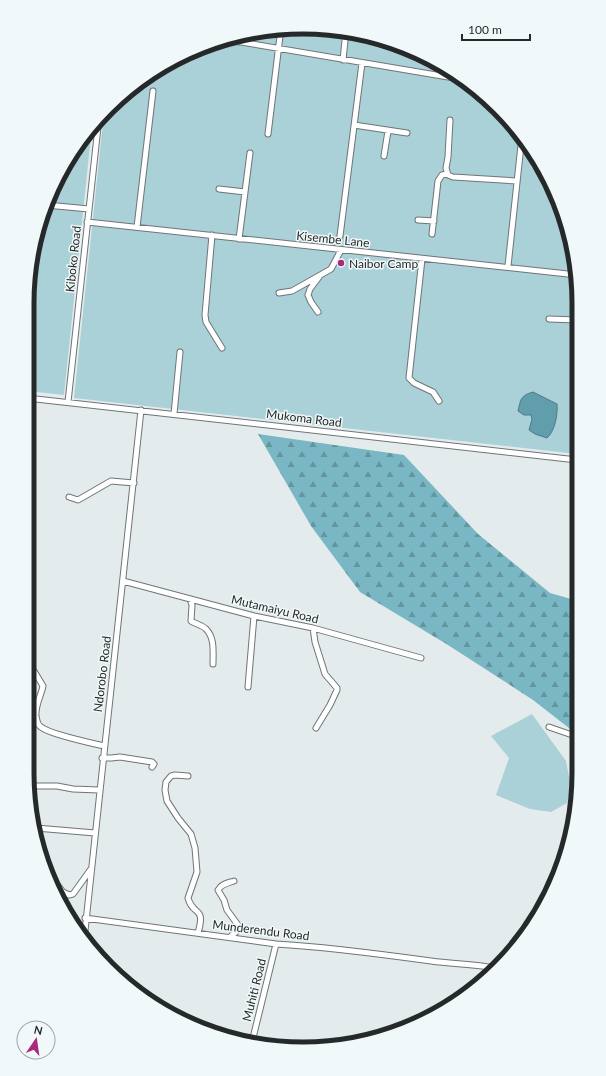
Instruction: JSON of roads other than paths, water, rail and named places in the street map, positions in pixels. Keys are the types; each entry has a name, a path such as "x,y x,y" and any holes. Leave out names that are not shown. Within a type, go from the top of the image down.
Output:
{"street":[{"path":"268,134 280,35"},
{"path":"343,60 345,37"},
{"path":"239,42 362,63 444,74"},
{"path":"340,236 362,63"},
{"path":"137,227 153,91"},
{"path":"447,174 446,168 450,120"},
{"path":"354,126 407,133"},
{"path":"384,156 388,131"},
{"name":"Kiboko Road","path":"68,402 89,209 95,133"},
{"path":"508,266 521,146"},
{"path":"239,239 250,153"},
{"path":"432,234 438,182 442,175 447,174 454,177 517,181"},
{"path":"219,189 245,192"},
{"path":"52,206 89,209"},
{"path":"418,220 434,221"},
{"name":"Kisembe Lane","path":"87,222 422,259 508,266 570,274"},
{"path":"212,235 204,315 206,322 222,348"},
{"path":"279,293 292,291 333,267 341,250"},
{"path":"422,259 409,378 414,384 433,392 439,400"},
{"path":"318,312 308,295 310,289 321,275"},
{"path":"548,319 572,320"},
{"path":"174,414 180,352"},
{"name":"Mukoma Road","path":"34,399 572,459"},
{"name":"Ndorobo Road","path":"84,929 141,410"},
{"path":"69,497 78,500 111,481 134,483"},
{"name":"Mutamaiyu Road","path":"123,581 254,616 313,628 421,658"},
{"path":"190,599 192,605 191,621 206,629 211,637 213,644 213,664"},
{"path":"248,687 254,616"},
{"path":"313,628 315,642 325,674 338,690 334,700 316,728"},
{"path":"34,671 43,686 37,705 36,715 37,723 41,728 49,732 104,746"},
{"path":"549,727 572,735"},
{"path":"102,758 120,757 152,762 154,765 152,767"},
{"path":"188,776 171,776 166,782 165,790 167,801 191,834 195,848 197,872 188,898 191,905 201,916 198,933"},
{"path":"35,786 57,786 73,789 99,790"},
{"path":"40,828 95,833"},
{"path":"60,888 63,892 69,895 73,894 92,868"},
{"path":"230,937 238,930 238,925 227,910 224,900 218,890 220,886 234,881"},
{"name":"Munderendu Road","path":"85,918 276,944 308,946 434,961 476,964 489,967"},
{"name":"Muhiti Road","path":"253,1037 276,944"}],"place":[{"name":"Naibor Camp","path":"341,263"}]}
